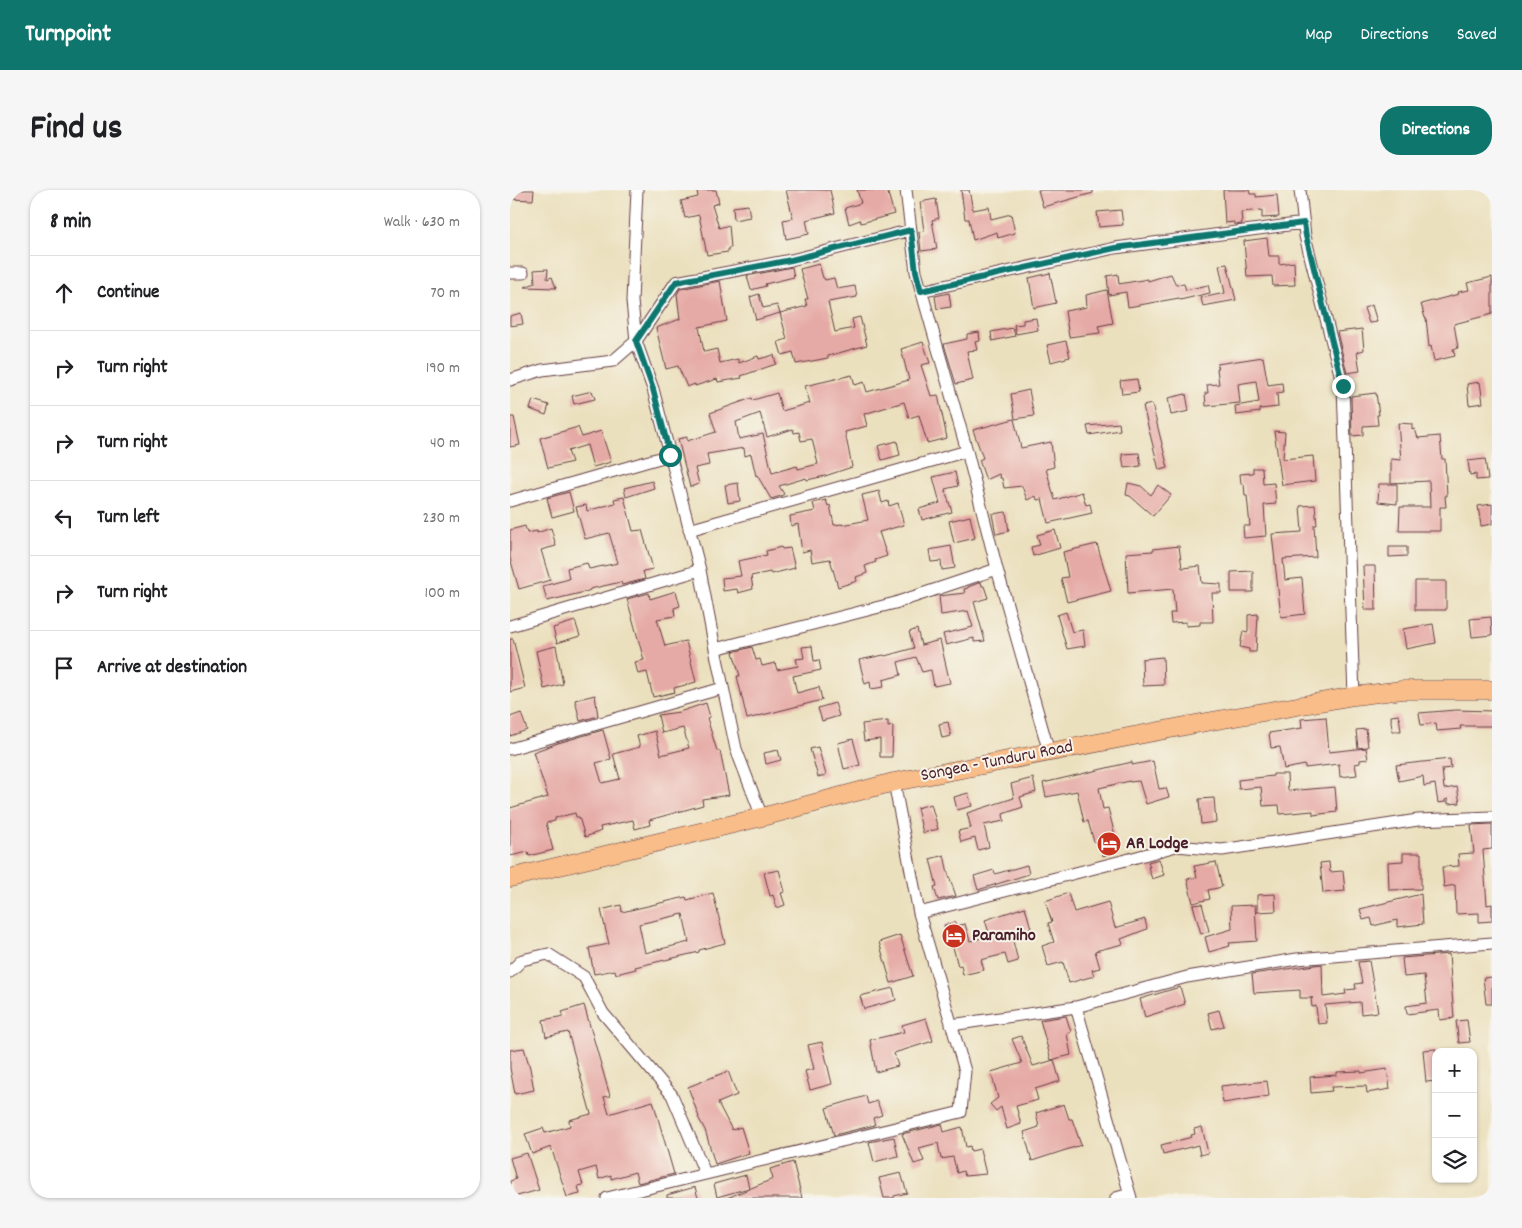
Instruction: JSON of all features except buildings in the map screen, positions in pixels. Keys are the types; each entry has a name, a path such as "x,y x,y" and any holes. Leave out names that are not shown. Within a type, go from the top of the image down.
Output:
{"highway":[{"name":"Songea - Tunduru Road","path":"510,878 894,782 1049,752 1354,696 1402,690 1492,690"}],"street":[{"path":"637,190 632,300 636,341 653,389 700,570 736,749 762,816"},
{"path":"906,190 916,272 1049,752"},
{"path":"1300,190 1306,236 1343,386 1354,696"},
{"path":"921,291 1115,248 1304,223"},
{"path":"510,380 542,370 613,361 636,341 676,282 791,260 911,230"},
{"path":"510,273 523,273"},
{"path":"689,530 967,451"},
{"path":"510,500 670,455"},
{"path":"715,649 895,603 997,568"},
{"path":"510,626 700,570"},
{"path":"510,749 723,688"},
{"path":"607,1198 960,1112 965,1071 919,913 894,782"},
{"path":"919,913 1176,846 1222,850 1418,820 1492,816"},
{"path":"952,1025 1076,1007 1187,977 1297,959 1492,943"},
{"path":"510,972 522,960 548,954 584,977 603,1013 672,1095 705,1173"},
{"path":"1076,1007 1130,1196 1116,1198"}],"place":[{"name":"AR Lodge","path":"1109,844"},
{"name":"Paramiho","path":"954,936"}],"route":[{"path":"670,455 653,389 636,341 676,282 791,260 911,230 916,272 921,291 1115,248 1304,223 1343,386"}]}
